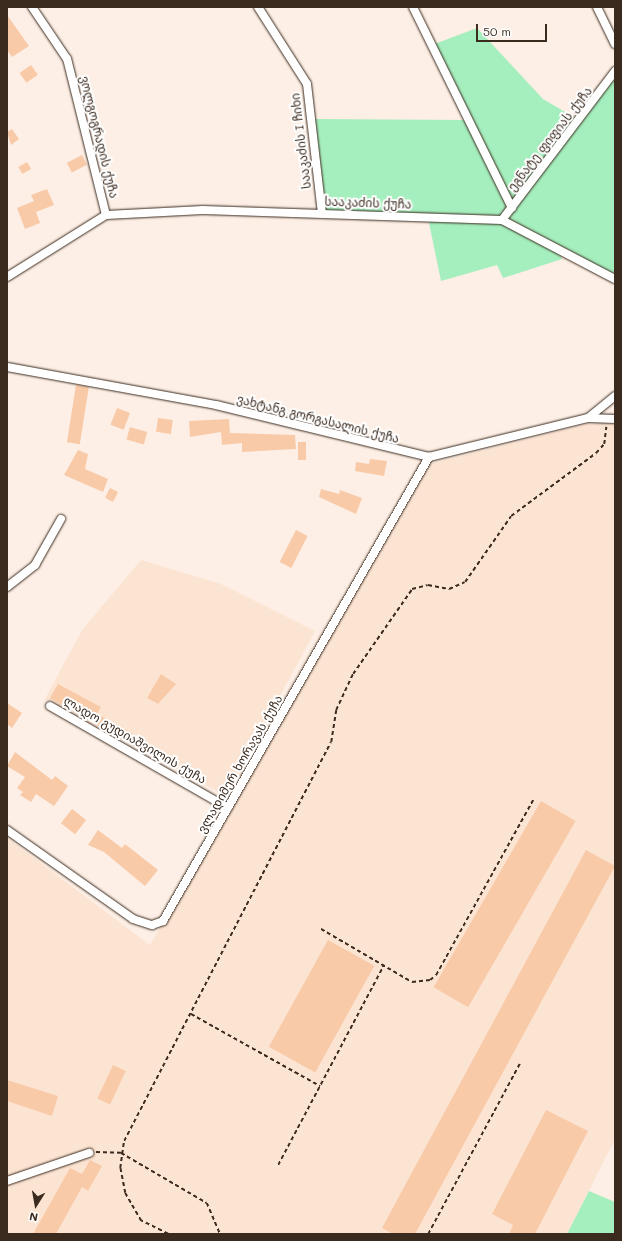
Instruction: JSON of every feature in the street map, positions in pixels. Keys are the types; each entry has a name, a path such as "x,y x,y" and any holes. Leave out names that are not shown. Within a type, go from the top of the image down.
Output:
{"street":[{"name":"ვოლგოგრადის ქუჩა","path":"7,277 106,215 67,59 32,7"},
{"name":"სააკაძის I ჩიხი","path":"258,7 307,84 322,213"},
{"path":"413,7 512,208"},
{"path":"597,7 615,44"},
{"name":"ეგნატე ფიფიას ქუჩა","path":"502,220 615,71"},
{"name":"სააკაძის ქუჩა","path":"106,215 203,210 502,220 615,279"},
{"name":"ვახტანგ გორგასალის ქუჩა","path":"7,367 216,405 429,457 588,418 615,396"},
{"path":"588,418 605,420 615,419"},
{"name":"ვლადიმერ ხორავას ქუჩა","path":"7,830 133,919 152,925 162,921 429,457"},
{"path":"7,587 35,565 61,518"},
{"name":"ლადო გუდიაშვილის ქუჩა","path":"50,706 228,808"},
{"path":"7,1181 88,1153"}],"path":[{"path":"168,1234 141,1221 126,1193 121,1153 331,742 341,696 408,596 420,586 449,589 465,582 522,504 604,444 605,420"},
{"path":"321,929 384,965 422,984 436,976 533,800"},
{"path":"278,1165 384,965"},
{"path":"191,1014 320,1086"},
{"path":"428,1234 520,1063"},
{"path":"88,1153 121,1153 207,1203 220,1234"}],"shaded area":[{"path":"615,423 615,1139 567,1234 7,1234 7,838 150,945 430,464 586,424"},
{"path":"141,560 221,584 315,631 226,796 45,699 82,630"}],"green space":[{"path":"477,28 543,99 579,120 615,74 615,279 559,251 562,259 503,278 497,265 441,281 428,218 322,213 311,119 468,120 432,45"},
{"path":"589,1191 615,1202 615,1234 567,1234"}],"building":[{"path":"7,15 29,46 12,57 7,50"},
{"path":"31,65 38,75 26,83 20,73"},
{"path":"12,129 19,139 11,145 7,132"},
{"path":"82,155 87,165 72,173 67,163"},
{"path":"27,162 31,169 22,174 18,167"},
{"path":"47,189 54,205 36,212 40,223 25,229 17,208 34,201 31,195"},
{"path":"76,385 89,387 80,444 67,442"},
{"path":"117,408 130,413 124,430 111,425"},
{"path":"158,418 173,420 171,434 156,432"},
{"path":"229,419 230,433 295,435 296,449 242,452 242,443 222,445 221,432 190,437 189,421"},
{"path":"130,427 147,432 144,444 126,439"},
{"path":"298,442 306,442 306,460 298,460"},
{"path":"78,450 88,454 85,469 108,479 103,492 64,475"},
{"path":"370,459 387,461 384,476 355,471 356,462 369,464"},
{"path":"110,488 118,492 113,502 105,498"},
{"path":"321,489 339,494 340,490 362,498 356,514 319,497"},
{"path":"296,530 308,536 291,568 280,562"},
{"path":"161,674 176,684 158,704 147,698"},
{"path":"58,684 101,707 97,714 141,738 137,746 50,698"},
{"path":"7,703 22,713 12,728 7,724"},
{"path":"15,752 52,780 55,776 68,786 54,806 36,794 31,802 20,795 23,792 17,788 25,777 7,766"},
{"path":"541,801 576,821 468,1007 434,987"},
{"path":"72,809 86,820 75,834 61,823"},
{"path":"98,830 122,848 125,844 158,870 145,886 104,852 88,845"},
{"path":"586,850 615,866 415,1234 393,1234 382,1228"},
{"path":"328,940 374,966 315,1072 269,1047"},
{"path":"113,1065 126,1071 110,1104 97,1099"},
{"path":"7,1080 58,1096 52,1116 7,1101"},
{"path":"546,1110 588,1131 535,1234 509,1234 513,1225 492,1214"},
{"path":"90,1160 102,1166 88,1191 82,1187 56,1234 33,1234 70,1168 82,1174"}]}
